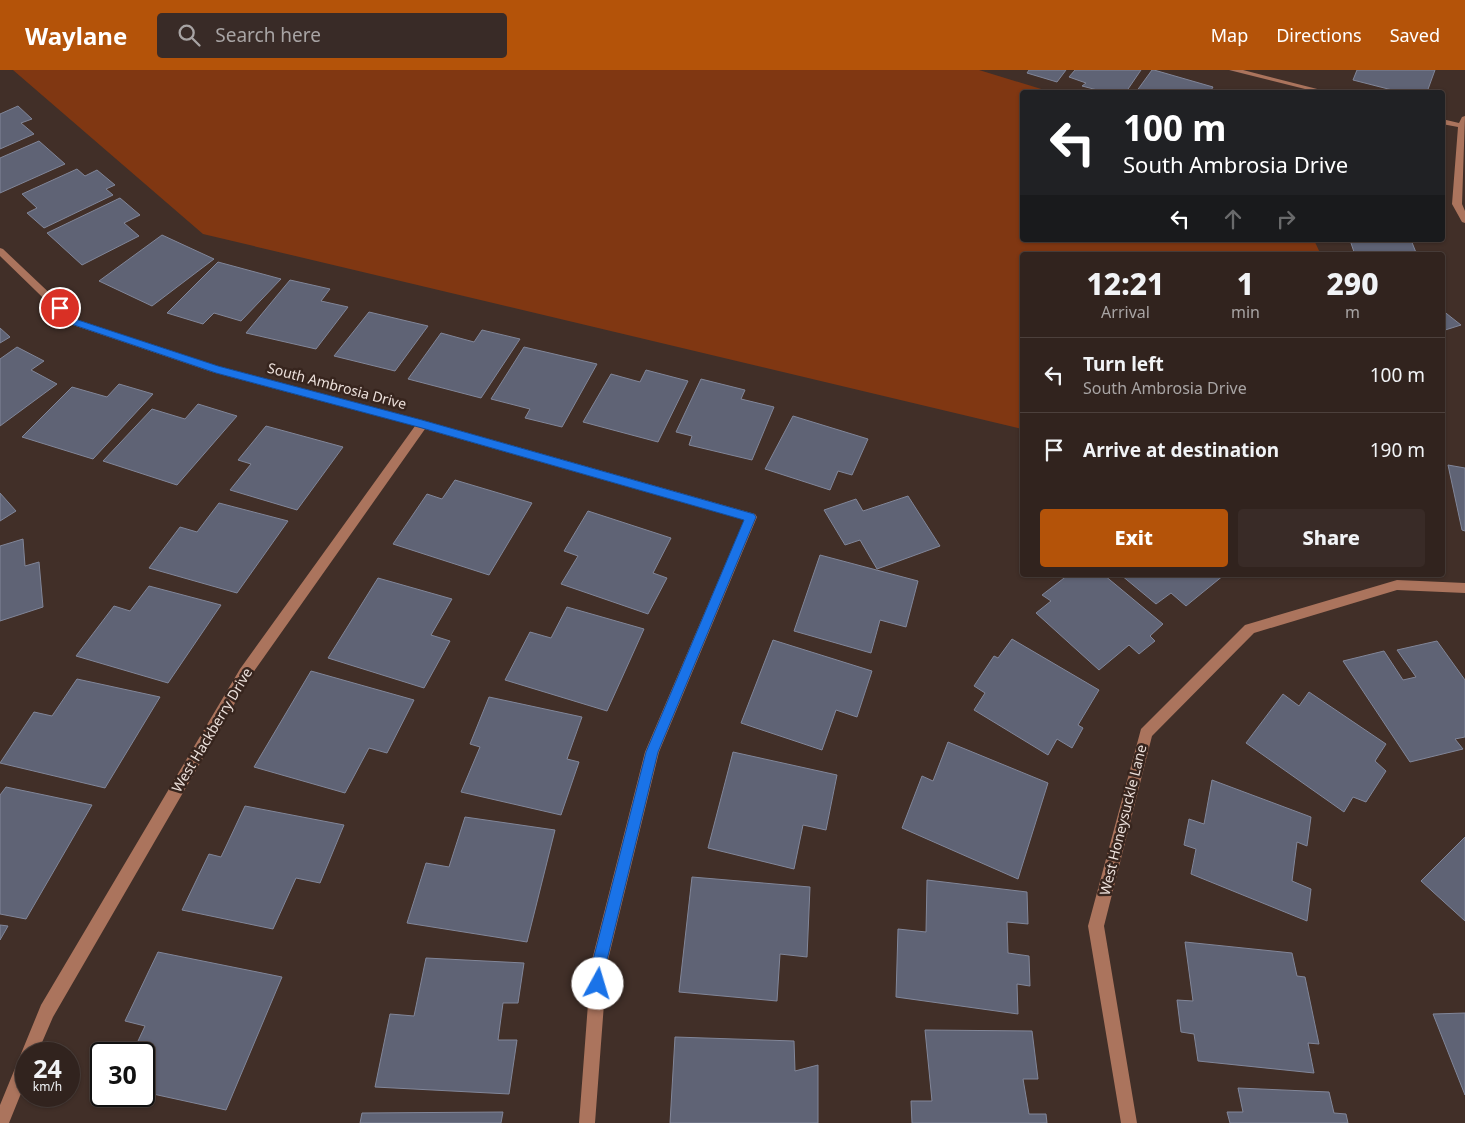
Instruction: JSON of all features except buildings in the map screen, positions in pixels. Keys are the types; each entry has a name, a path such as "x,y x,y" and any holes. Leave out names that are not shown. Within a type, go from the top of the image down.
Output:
{"street":[{"path":"1233,70 1317,90"},
{"path":"1445,121 1463,122 1457,204 1465,220"},
{"name":"South Ambrosia Drive","path":"1,253 74,322 216,369 422,424 751,517 652,752 599,964 587,1123"},
{"name":"West Hackberry Drive","path":"34,1042 47,1011 245,673 422,424"},
{"name":"West Honeysuckle Lane","path":"1129,1123 1096,926 1146,733 1250,629 1397,585 1465,588"},
{"path":"1,1123 15,1088"}],"shaded area":[{"path":"13,70 979,70 1044,90 1020,90 1020,242 1315,242 1320,252 1020,252 1020,429 203,234"}],"route":[{"path":"60,308 74,322 216,369 422,424 751,517 652,752 599,964 598,984"}]}
